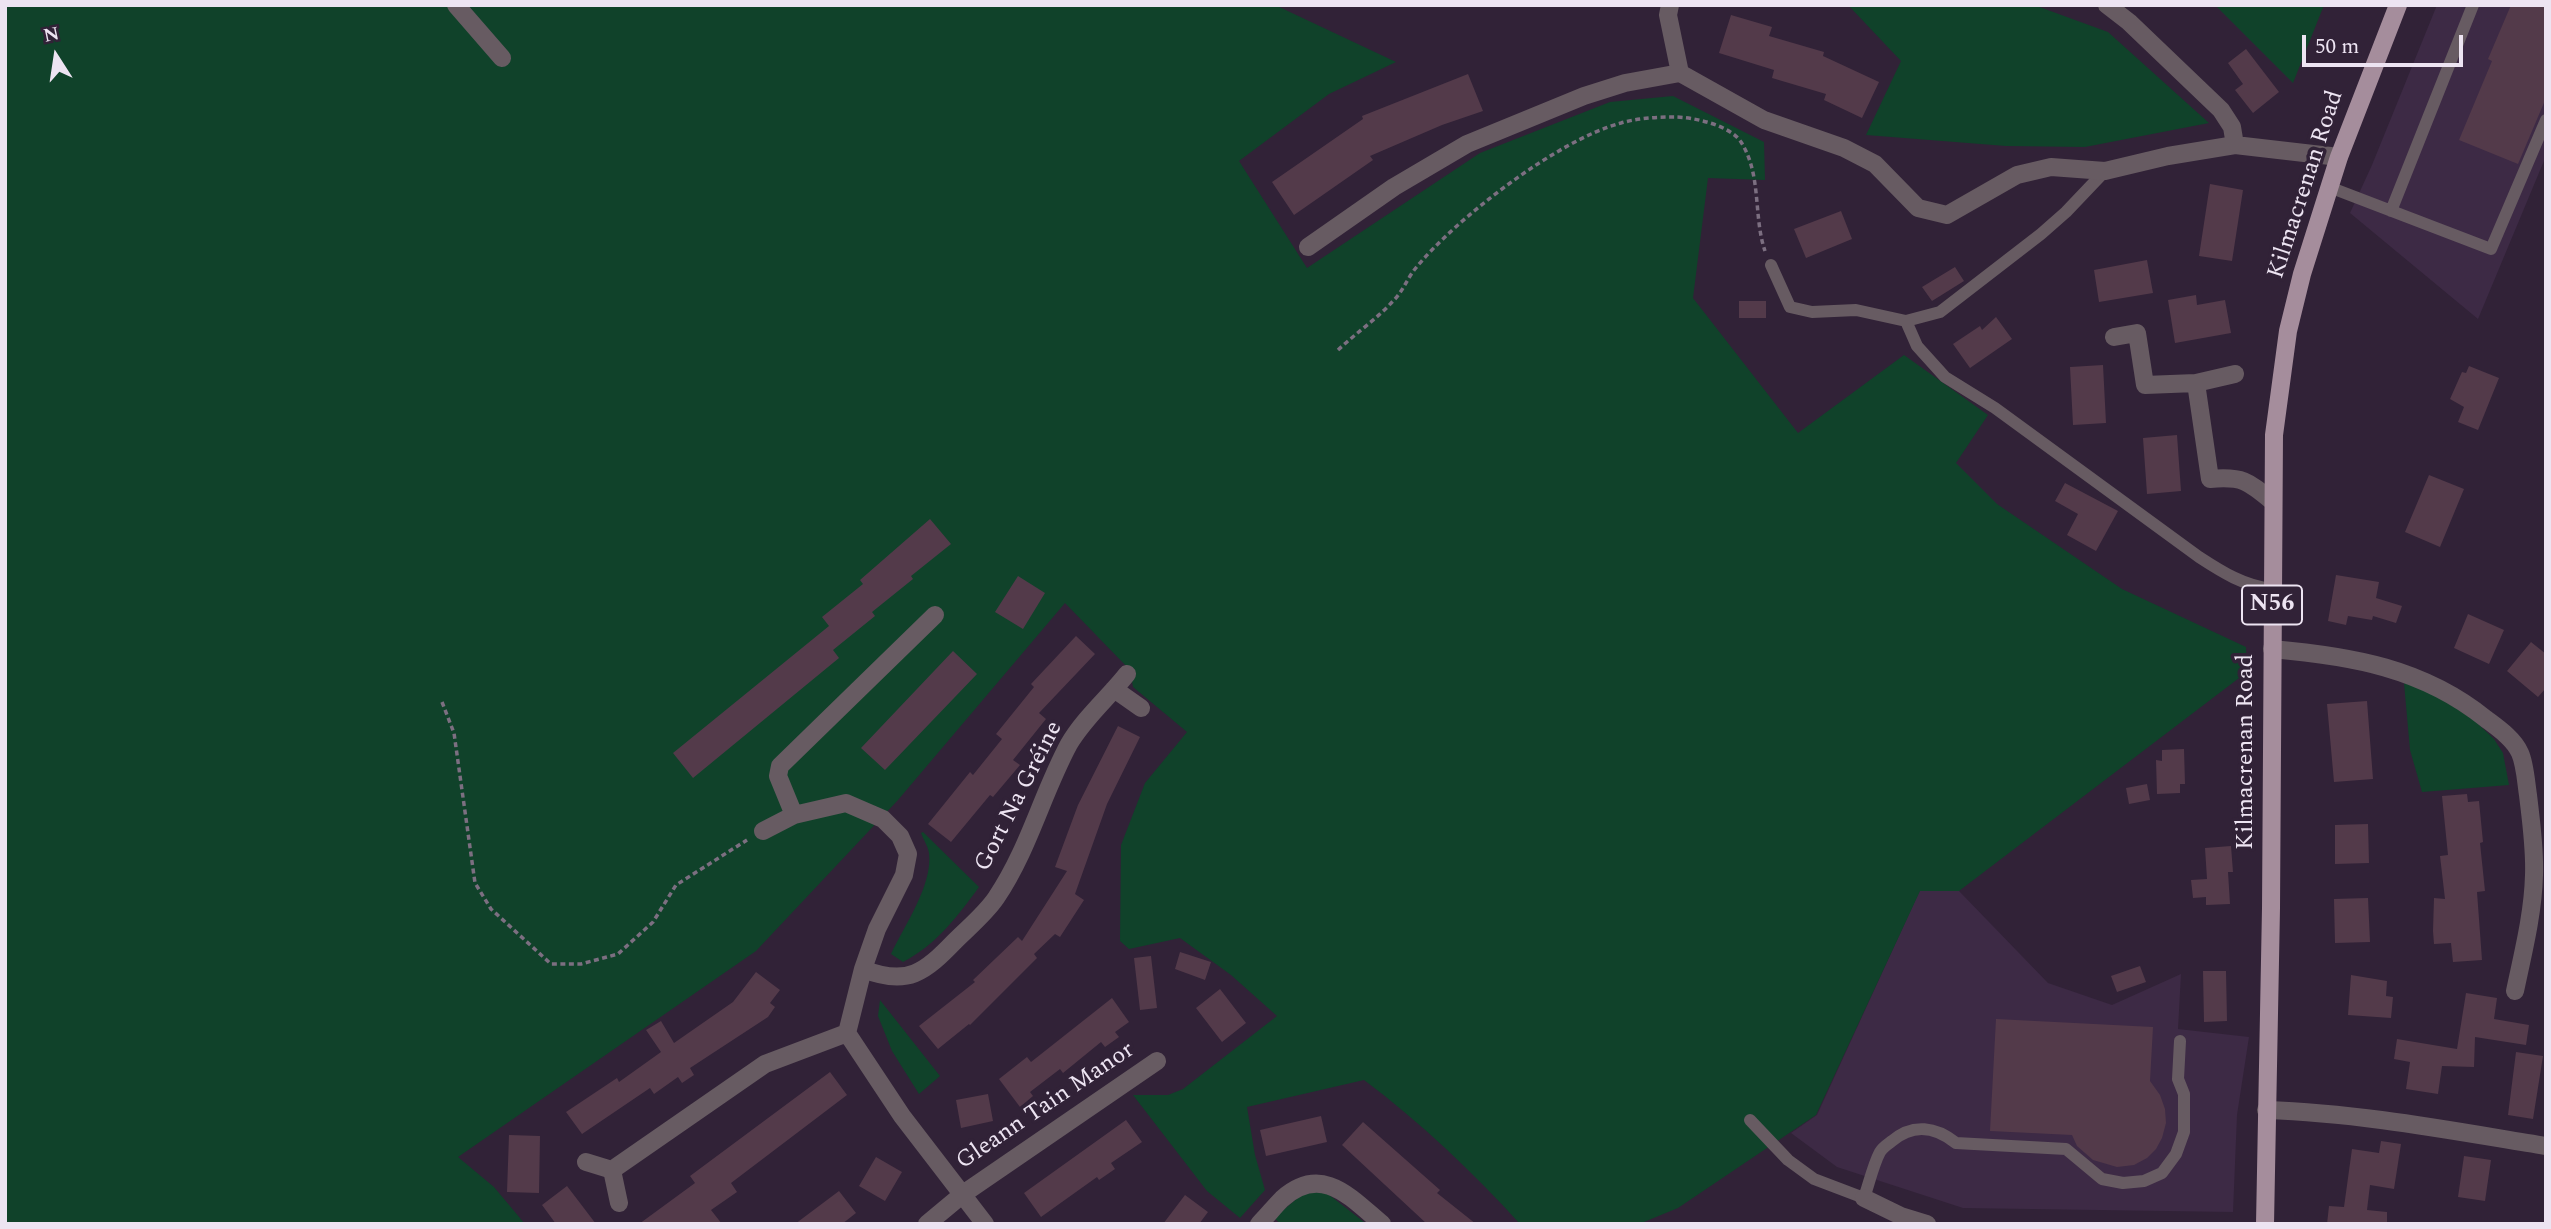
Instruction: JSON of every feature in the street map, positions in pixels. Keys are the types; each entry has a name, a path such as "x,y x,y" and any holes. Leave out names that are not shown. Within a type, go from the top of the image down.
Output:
{"main road":[{"name":"Kilmacrenan Road","path":"2265,1224 2271,908 2274,435 2288,331 2302,274 2339,157 2398,5"}],"street":[{"path":"456,5 502,58"},
{"path":"1670,5 1668,15 1680,73"},
{"path":"2107,5 2129,22 2221,110 2232,127 2235,145"},
{"path":"1308,247 1394,187 1467,144 1584,96 1625,83 1680,73 1764,120 1844,148 1875,164 1918,208 1947,215 2017,175 2051,167 2105,171 2168,156 2235,145 2339,157"},
{"path":"2114,337 2137,333 2145,385 2196,383 2235,374"},
{"path":"2196,383 2210,479 2249,481 2272,501"},
{"path":"794,815 778,776 780,766 935,615"},
{"path":"2272,649 2355,660 2406,673 2447,692 2481,715 2506,735 2520,753 2533,831 2534,875 2528,927 2515,991"},
{"name":"Gort Na Gréine","path":"863,969 878,975 920,973 994,901 1024,848 1069,745 1127,674"},
{"path":"1114,689 1141,708"},
{"path":"763,831 794,815 846,803 883,819 900,836 908,854 904,875 877,929 863,969 847,1033 902,1116 963,1194"},
{"path":"612,1170 765,1064 847,1033"},
{"name":"Gleann Tain Manor","path":"927,1224 963,1194 1157,1061"},
{"path":"2266,1110 2320,1113 2546,1146"},
{"path":"586,1162 612,1170"},
{"path":"612,1170 619,1203"},
{"path":"1259,1224 1293,1191 1328,1183 1342,1190 1382,1224"},
{"name":"Gleann Tain Manor","path":"963,1194 985,1224"},
{"path":"1864,1199 1901,1216 1927,1224"}],"lane":[{"path":"2391,211 2473,5"},
{"path":"2329,187 2491,249 2546,120"},
{"path":"1771,265 1779,288 1790,307 1812,312 1856,310 1906,321 1940,312 2041,234 2105,171"},
{"path":"1906,321 1917,346 1945,377 2014,422 2154,527 2226,575 2272,589"},
{"path":"1750,1120 1788,1160 1814,1179 1864,1199 1881,1150 1910,1130 1928,1129 1945,1134 1956,1143 2066,1149 2102,1179 2123,1183 2144,1181 2162,1173 2176,1154 2184,1132 2184,1094 2178,1079 2180,1041"}],"path":[{"path":"1338,350 1395,300 1415,270 1468,215 1556,153 1586,136 1621,122 1656,117 1688,117 1720,126 1741,141 1753,174 1760,237 1771,265"},
{"path":"442,702 454,733 475,883 491,909 551,964 580,964 618,954 653,922 676,885 763,831"}],"shaded area":[{"path":"2437,5 2546,5 2546,156 2478,319 2350,213"},
{"path":"1920,890 1959,891 2048,983 2112,1005 2181,974 2178,1029 2249,1037 2237,1115 2233,1212 1963,1208 1837,1167 1791,1133 1817,1115"}],"green space":[{"path":"5,5 1275,5 1396,62 1329,94 1239,161 1307,268 1480,153 1610,102 1673,96 1764,142 1765,180 1708,178 1693,298 1798,433 1904,355 1988,415 1956,463 1997,504 2122,589 2246,647 2247,672 1959,891 1920,891 1816,1115 1678,1208 1639,1224 1520,1224 1445,1148 1364,1080 1247,1107 1255,1155 1265,1190 1240,1218 1207,1191 1133,1095 1168,1095 1183,1089 1277,1016 1231,975 1180,938 1129,949 1120,941 1121,845 1145,783 1187,732 1133,687 1130,670 1065,603 898,800 756,951 458,1157 494,1187 525,1224 5,1224"},
{"path":"1848,5 2034,5 2108,32 2209,123 2085,147 2006,146 1866,135 1901,61"},
{"path":"2215,5 2324,5 2293,83"},
{"path":"2404,683 2430,691 2474,720 2494,739 2503,753 2509,785 2422,792 2410,750"},
{"path":"921,833 979,887 936,938 903,962 891,954 927,878 929,853"},
{"path":"880,1000 940,1076 919,1094 892,1051 878,1016"},
{"path":"1315,1191 1328,1194 1364,1222 1281,1224 1274,1218 1301,1195"}],"building":[{"path":"2511,5 2546,5 2546,98 2518,164 2459,140 2492,61 2488,59"},
{"path":"1731,15 1772,27 1769,36 1824,52 1823,56 1879,82 1862,118 1824,100 1826,94 1772,78 1774,70 1719,53"},
{"path":"2246,49 2279,92 2253,113 2235,90 2243,84 2228,63"},
{"path":"1468,74 1483,111 1442,125 1370,156 1373,160 1294,215 1272,182 1363,119 1362,116"},
{"path":"2210,184 2243,190 2232,261 2199,256"},
{"path":"1841,211 1852,239 1806,258 1794,229"},
{"path":"2147,260 2153,293 2099,302 2094,270"},
{"path":"1955,267 1964,281 1932,301 1922,287"},
{"path":"2196,295 2197,305 2225,300 2231,333 2175,343 2168,300"},
{"path":"1739,301 1766,301 1766,318 1739,318"},
{"path":"1996,317 2012,339 1970,368 1953,344 1980,326 1982,330"},
{"path":"2103,365 2106,423 2073,425 2070,367"},
{"path":"2469,366 2499,378 2478,430 2458,422 2464,407 2450,399 2462,372 2466,373"},
{"path":"2177,435 2181,491 2147,494 2143,438"},
{"path":"2429,475 2464,489 2440,547 2405,532"},
{"path":"2065,483 2118,511 2096,551 2067,535 2078,514 2055,501"},
{"path":"930,519 951,544 911,576 913,579 872,612 875,616 833,650 839,658 693,778 673,753 829,626 822,617 863,584 860,580"},
{"path":"2336,575 2379,582 2376,598 2402,606 2396,623 2373,616 2372,620 2348,616 2346,625 2328,621"},
{"path":"1018,576 1045,593 1023,629 995,612"},
{"path":"2468,614 2504,630 2489,664 2454,648"},
{"path":"1076,636 1095,654 1039,713 1046,719 1013,760 1020,765 993,797 990,795 951,842 928,824 970,772 973,775 1002,739 996,734 1034,687 1031,684"},
{"path":"2531,642 2546,654 2546,688 2538,697 2507,671"},
{"path":"953,651 977,674 885,770 861,748"},
{"path":"2367,701 2373,779 2334,782 2327,704"},
{"path":"1118,726 1140,737 1107,804 1075,894 1084,900 1060,937 1055,934 1034,954 1037,958 970,1025 938,1049 919,1026 975,982 973,980 1018,937 1022,941 1067,871 1055,867 1078,805"},
{"path":"2184,749 2185,784 2180,784 2180,793 2157,794 2156,760 2162,761 2162,750"},
{"path":"2147,784 2150,800 2129,804 2126,788"},
{"path":"2467,794 2468,802 2479,801 2483,842 2480,843 2485,891 2477,892 2482,960 2453,962 2451,943 2434,944 2433,931 2434,898 2445,899 2440,856 2448,855 2442,796"},
{"path":"2368,824 2369,863 2335,864 2335,825"},
{"path":"2231,846 2233,872 2228,872 2230,904 2206,905 2206,897 2193,898 2191,880 2207,879 2205,848"},
{"path":"2368,898 2370,942 2335,943 2334,899"},
{"path":"1180,952 1211,962 1205,980 1175,969"},
{"path":"1151,956 1157,1008 1140,1010 1134,958"},
{"path":"2140,966 2146,982 2117,992 2111,976"},
{"path":"2203,971 2226,971 2227,1021 2204,1022"},
{"path":"756,972 780,990 770,1003 775,1007 768,1017 690,1068 694,1075 682,1083 678,1077 654,1094 650,1088 582,1134 566,1112 617,1078 619,1082 661,1052 646,1030 661,1021 674,1043 733,1002"},
{"path":"2351,975 2387,981 2386,996 2393,997 2391,1018 2348,1015"},
{"path":"1220,989 1246,1023 1222,1042 1196,1008"},
{"path":"2466,993 2497,998 2494,1019 2529,1025 2526,1045 2475,1037 2474,1067 2442,1066 2438,1094 2406,1089 2410,1062 2394,1059 2397,1039 2457,1049"},
{"path":"1112,998 1129,1022 1115,1032 1119,1037 1105,1047 1101,1042 1063,1073 1060,1069 1030,1092 1033,1096 1020,1107 999,1079 1027,1057 1031,1062"},
{"path":"1996,1019 2153,1027 2150,1081 2160,1095 2166,1123 2156,1149 2134,1165 2117,1167 2093,1160 2077,1146 2072,1135 1990,1131"},
{"path":"2516,1052 2543,1056 2533,1119 2508,1115"},
{"path":"830,1072 847,1095 731,1183 737,1192 711,1210 722,1224 639,1224 695,1183 690,1176"},
{"path":"988,1094 993,1121 961,1128 956,1100"},
{"path":"1321,1116 1327,1142 1266,1156 1260,1130"},
{"path":"1126,1120 1142,1142 1111,1163 1115,1169 1099,1180 1097,1177 1041,1217 1024,1193"},
{"path":"1363,1122 1440,1190 1437,1193 1476,1224 1427,1224 1342,1145"},
{"path":"509,1135 540,1136 539,1193 507,1192"},
{"path":"2381,1141 2401,1144 2394,1189 2370,1185 2367,1210 2387,1212 2387,1224 2327,1224 2329,1206 2344,1207 2352,1149 2379,1153"},
{"path":"2464,1156 2491,1160 2485,1201 2458,1197"},
{"path":"876,1157 902,1172 885,1201 859,1186"},
{"path":"567,1186 596,1224 556,1224 542,1205"},
{"path":"839,1191 856,1213 842,1224 795,1224"},
{"path":"1185,1195 1208,1212 1199,1224 1163,1224"}]}
